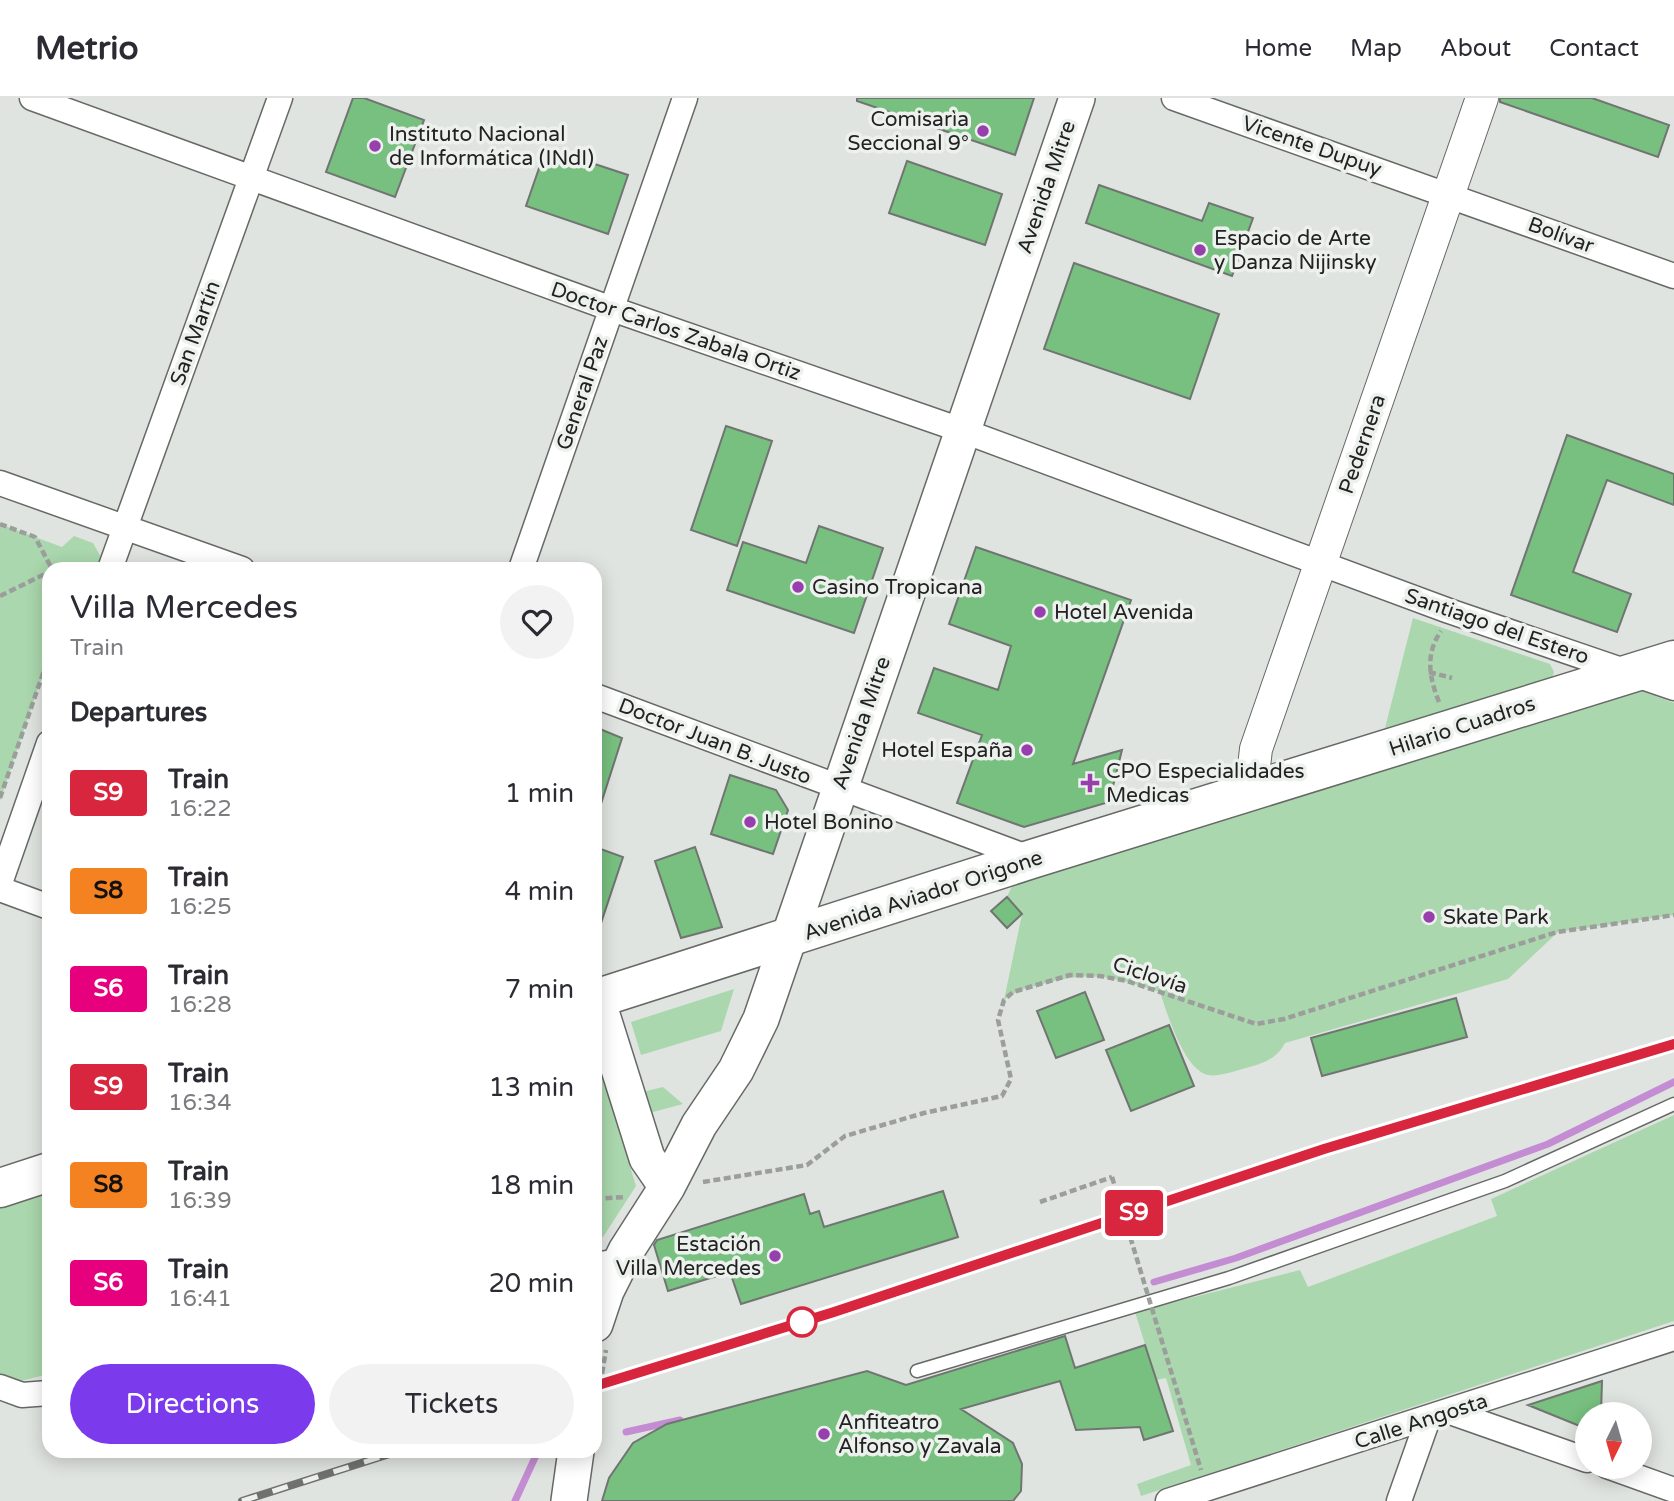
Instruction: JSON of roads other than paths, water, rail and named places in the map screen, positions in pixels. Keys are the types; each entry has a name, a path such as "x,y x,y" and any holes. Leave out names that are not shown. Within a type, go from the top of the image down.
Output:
{"main road":[{"name":"Avenida Mitre","path":"602,1303 606,1291 609,1256 667,1187 699,1125 741,1060 761,1019 1077,98"},
{"name":"Hilario Cuadros","path":"1251,793 1674,660"},
{"name":"Avenida Aviador Origone","path":"602,997 788,940 1032,859 1251,793"},
{"path":"602,1018 647,1158 667,1187"},
{"path":"0,1188 42,1174"},
{"path":"569,1501 575,1458"}],"street":[{"name":"Doctor Carlos Zabala Ortiz","path":"32,98 611,309 961,430 1320,564"},
{"name":"San Martín","path":"112,562 280,98"},
{"name":"General Paz","path":"523,562 685,98"},
{"name":"Vicente Dupuy","path":"1174,98 1449,195"},
{"name":"Pedernera","path":"1251,793 1256,749 1482,98"},
{"name":"Bolívar","path":"1449,195 1674,276"},
{"path":"0,483 222,562"},
{"name":"Santiago del Estero","path":"1320,564 1674,688"},
{"name":"Doctor Juan B. Justo","path":"602,699 1032,859"},
{"path":"0,883 42,763"},
{"path":"0,888 42,904"},
{"name":"Calle Angosta","path":"1168,1501 1674,1338"},
{"path":"0,1387 22,1395 42,1394"},
{"path":"1399,1501 1439,1415 1575,1456"},
{"path":"1643,1479 1674,1490"}],"lane":[{"path":"917,1371 1229,1278 1505,1181 1674,1104"}],"waterway":[{"path":"1154,1282 1236,1258 1548,1144 1674,1082"},
{"path":"626,1432 680,1420"},
{"path":"515,1501 535,1458"}],"railway":[{"path":"602,1384 834,1313 1324,1149 1674,1044"},
{"path":"242,1501 377,1458"}],"train":[{"name":"S9","path":"602,1384 834,1312 1324,1149 1674,1044"}],"place":[{"name":"Comisarìa Seccional 9°","path":"983,131"},
{"name":"Instituto Nacional de Informática (INdI)","path":"375,146"},
{"name":"Espacio de Arte y Danza Nijinsky","path":"1200,250"},
{"name":"Casino Tropicana","path":"798,587"},
{"name":"Hotel Avenida","path":"1040,612"},
{"name":"Hotel España","path":"1027,750"},
{"name":"CPO Especialidades Medicas","path":"1090,783"},
{"name":"Hotel Bonino","path":"750,822"},
{"name":"Skate Park","path":"1429,917"},
{"name":"Estación Villa Mercedes","path":"775,1256"},
{"name":"Anfiteatro Alfonso y Zavala","path":"824,1434"}]}
